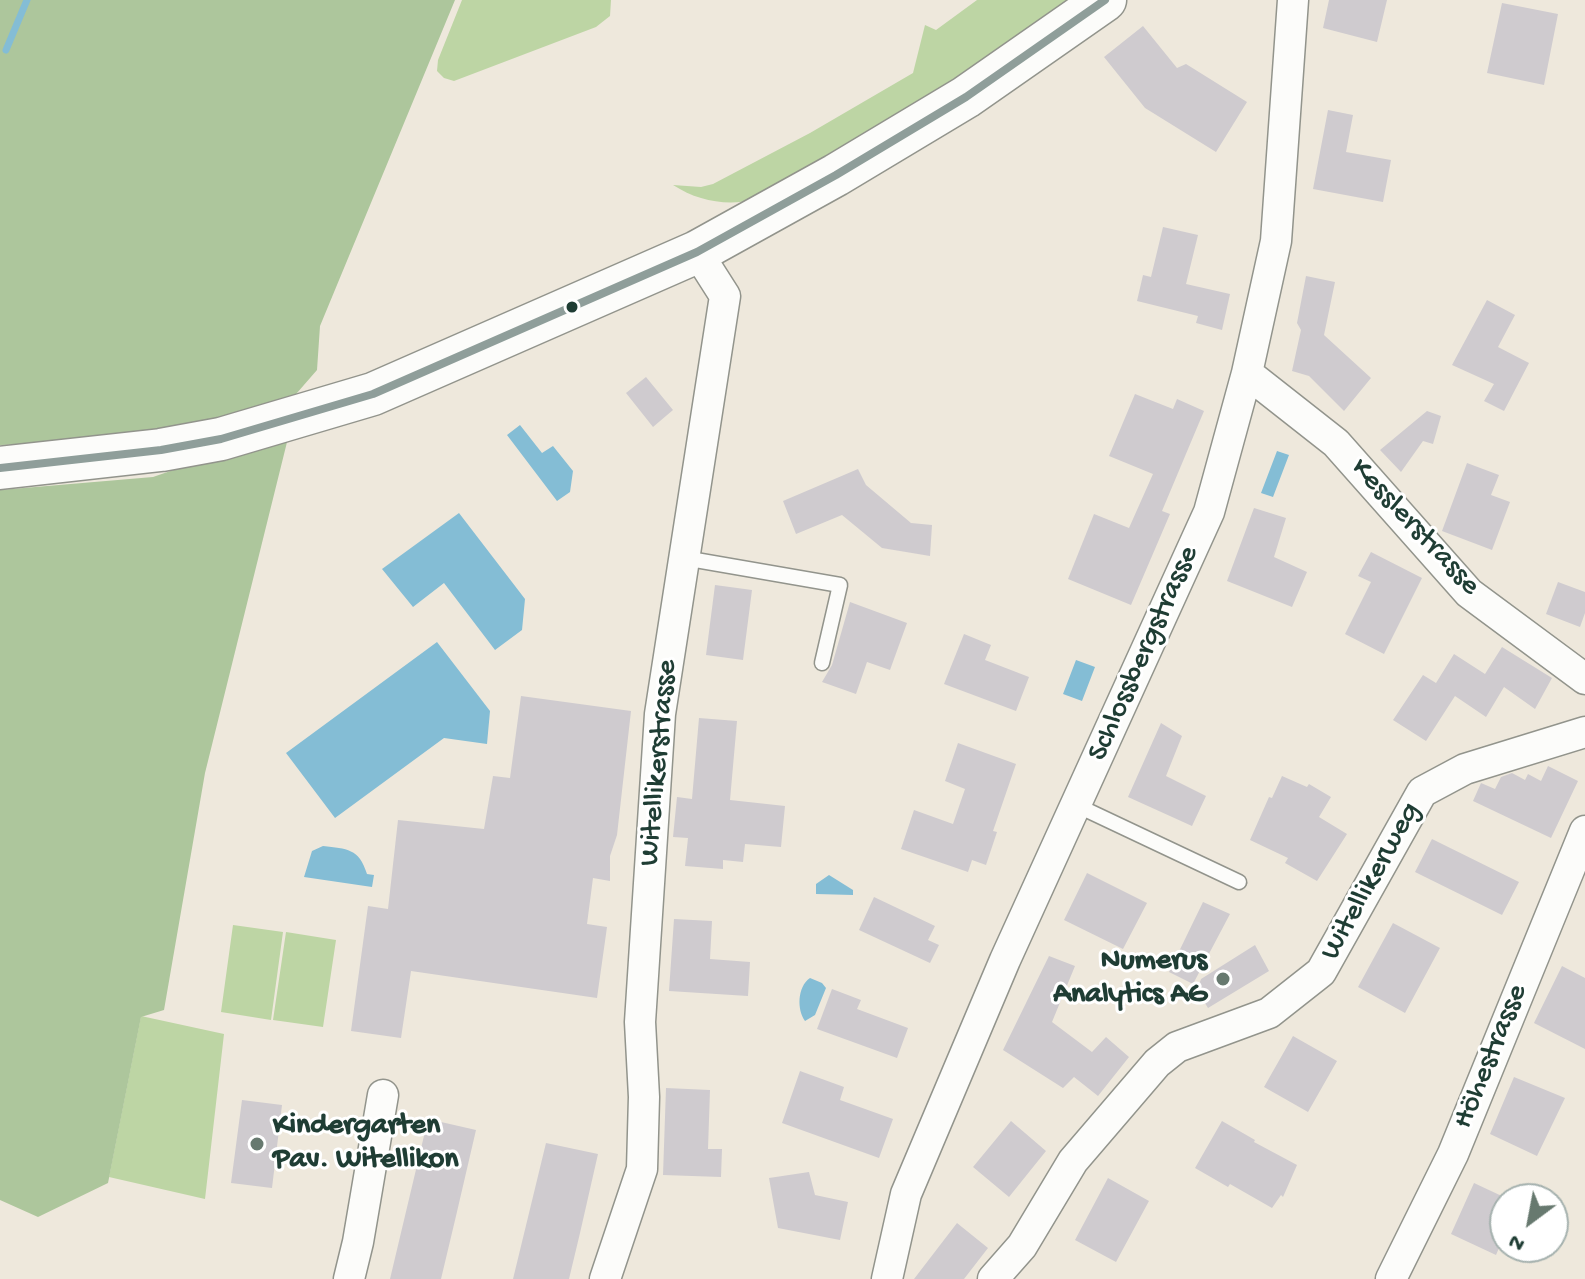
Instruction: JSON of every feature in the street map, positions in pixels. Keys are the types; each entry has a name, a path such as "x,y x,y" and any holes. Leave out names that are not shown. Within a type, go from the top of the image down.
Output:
{"main road":[{"path":"0,468 161,450 221,439 373,394 697,252 836,175 966,97 1105,0"}],"street":[{"name":"Schlossbergstrasse","path":"887,1279 906,1194 1005,960 1209,512 1247,373 1276,241 1293,0"},
{"name":"Witellikerstrasse","path":"605,1279 642,1169 644,1097 640,1022 660,714 725,296 697,252"},
{"name":"Kesslerstrasse","path":"1247,373 1336,443 1469,593 1585,679"},
{"name":"Witellikerweg","path":"993,1279 1022,1246 1073,1161 1157,1063 1177,1047 1269,1013 1321,972 1422,792 1465,769 1585,732"},
{"name":"Höhestrasse","path":"1391,1279 1453,1154 1585,831"},
{"path":"349,1279 383,1095"}],"lane":[{"path":"684,558 840,585 822,663"},
{"path":"1076,805 1239,882"}],"green space":[{"path":"0,0 455,0 320,326 317,370 290,401 249,418 36,444 0,445"},
{"path":"462,0 611,0 610,16 596,27 454,81 444,78 437,71 438,60"},
{"path":"977,0 1081,0 1056,19 754,200 712,201 673,185 701,187 713,184 810,133 913,73 925,25 936,30"},
{"path":"290,430 205,773 164,1010 141,1017 108,1183 38,1217 0,1200 0,490 153,477"},
{"path":"233,925 283,932 271,1020 221,1012"},
{"path":"286,932 336,940 323,1027 273,1020"},
{"path":"141,1016 224,1034 205,1199 109,1177"}],"water":[{"path":"520,425 542,453 553,446 573,471 570,492 557,501 507,435"},
{"path":"1277,451 1289,455 1273,497 1261,493"},
{"path":"459,513 525,599 522,630 495,650 444,583 413,607 382,569"},
{"path":"437,642 490,711 487,744 444,738 335,818 286,753"},
{"path":"1076,660 1095,667 1082,701 1063,694"},
{"path":"323,846 345,849 356,855 367,874 374,875 372,887 304,877 312,851"},
{"path":"829,875 853,890 853,895 816,894 816,884"},
{"path":"810,978 826,988 815,1015 805,1021 800,999 803,987"}],"building":[{"path":"1329,0 1387,0 1377,42 1323,28"},
{"path":"1502,3 1558,14 1544,85 1487,73"},
{"path":"1143,26 1177,68 1186,64 1247,102 1216,152 1145,108 1104,57"},
{"path":"1328,110 1353,115 1346,152 1391,160 1383,202 1313,189"},
{"path":"1163,227 1198,235 1186,284 1230,294 1222,330 1196,323 1198,316 1137,301 1143,275 1151,277"},
{"path":"1306,276 1335,282 1324,335 1371,378 1344,411 1309,376 1292,371 1301,330 1297,323"},
{"path":"1487,300 1515,315 1498,347 1529,363 1504,411 1484,401 1494,384 1452,365"},
{"path":"646,377 673,410 653,427 626,393"},
{"path":"1135,394 1173,409 1177,399 1204,411 1162,511 1170,514 1131,605 1068,579 1094,514 1129,528 1153,474 1109,456"},
{"path":"1427,411 1441,416 1433,444 1423,441 1401,472 1380,450"},
{"path":"1467,463 1499,475 1491,495 1510,502 1492,550 1442,531"},
{"path":"858,469 866,485 911,523 932,525 930,556 882,548 842,515 796,534 783,501"},
{"path":"1254,508 1286,518 1274,557 1307,572 1292,607 1227,581"},
{"path":"1371,552 1422,578 1384,654 1345,634 1371,582 1358,576"},
{"path":"1558,582 1585,592 1585,613 1580,627 1546,614"},
{"path":"715,585 752,590 743,660 706,655"},
{"path":"850,602 907,623 890,670 867,662 856,694 822,682 832,665"},
{"path":"964,634 991,645 985,660 1029,677 1016,711 944,684"},
{"path":"1502,647 1552,678 1535,709 1504,687 1486,717 1455,696 1426,741 1393,720 1423,675 1436,683 1454,654 1485,674"},
{"path":"521,696 631,711 617,835 610,856 610,881 593,878 587,924 607,927 597,998 411,971 401,1038 351,1031 368,906 388,909 398,820 484,829 493,776 510,778"},
{"path":"699,718 737,721 730,800 785,806 781,847 745,844 743,862 723,860 723,869 685,866 688,838 673,837 677,797 692,799"},
{"path":"1161,723 1182,736 1166,776 1206,796 1192,826 1128,797"},
{"path":"958,743 1016,764 993,831 997,832 986,865 972,860 968,872 901,849 914,810 953,824 965,789 945,781"},
{"path":"1548,766 1578,781 1551,838 1473,801 1481,783 1495,789 1501,777 1512,773 1525,780 1528,774 1541,781"},
{"path":"1282,776 1307,787 1309,784 1331,797 1319,817 1347,834 1317,881 1285,863 1288,858 1250,840"},
{"path":"1432,839 1519,882 1502,915 1415,872"},
{"path":"1087,873 1147,903 1123,949 1064,920"},
{"path":"874,897 935,926 928,940 939,945 930,963 859,930"},
{"path":"1203,902 1230,914 1193,984 1169,972"},
{"path":"674,919 712,921 710,959 750,962 748,996 669,991"},
{"path":"1393,923 1440,948 1405,1013 1358,987"},
{"path":"1255,945 1269,971 1208,1008 1197,990 1201,979"},
{"path":"1049,956 1075,966 1052,1022 1092,1052 1106,1037 1129,1057 1098,1096 1074,1077 1063,1088 1003,1050"},
{"path":"1562,966 1585,978 1585,1049 1534,1023"},
{"path":"832,989 861,1000 857,1009 908,1028 897,1058 817,1029"},
{"path":"1293,1036 1337,1061 1308,1112 1264,1087"},
{"path":"800,1071 844,1087 840,1100 893,1119 879,1158 782,1123"},
{"path":"1514,1077 1565,1098 1537,1156 1490,1134"},
{"path":"666,1088 710,1090 708,1149 722,1149 721,1177 663,1175"},
{"name":"Kindergarten Pav. Witellikon","path":"242,1100 282,1105 272,1188 231,1183"},
{"path":"428,1119 476,1130 456,1216 441,1279 390,1279"},
{"path":"1011,1121 1046,1151 1009,1197 973,1167"},
{"path":"1222,1121 1297,1165 1283,1197 1281,1195 1272,1208 1195,1168"},
{"path":"546,1143 598,1154 569,1279 513,1279"},
{"path":"809,1172 815,1195 848,1202 840,1240 778,1228 769,1178"},
{"path":"1108,1178 1149,1201 1116,1262 1075,1240"},
{"path":"1474,1183 1489,1190 1489,1252 1451,1234"},
{"path":"957,1223 988,1248 964,1279 914,1279"}],"waterway":[{"path":"6,50 27,0"}],"transit line":[{"path":"0,468 161,450 221,439 373,394 697,252 836,175 966,97 1105,0"}],"place":[{"name":"Numerus Analytics AG","path":"1223,979"},
{"name":"Kindergarten Pav. Witellikon","path":"257,1144"}]}
